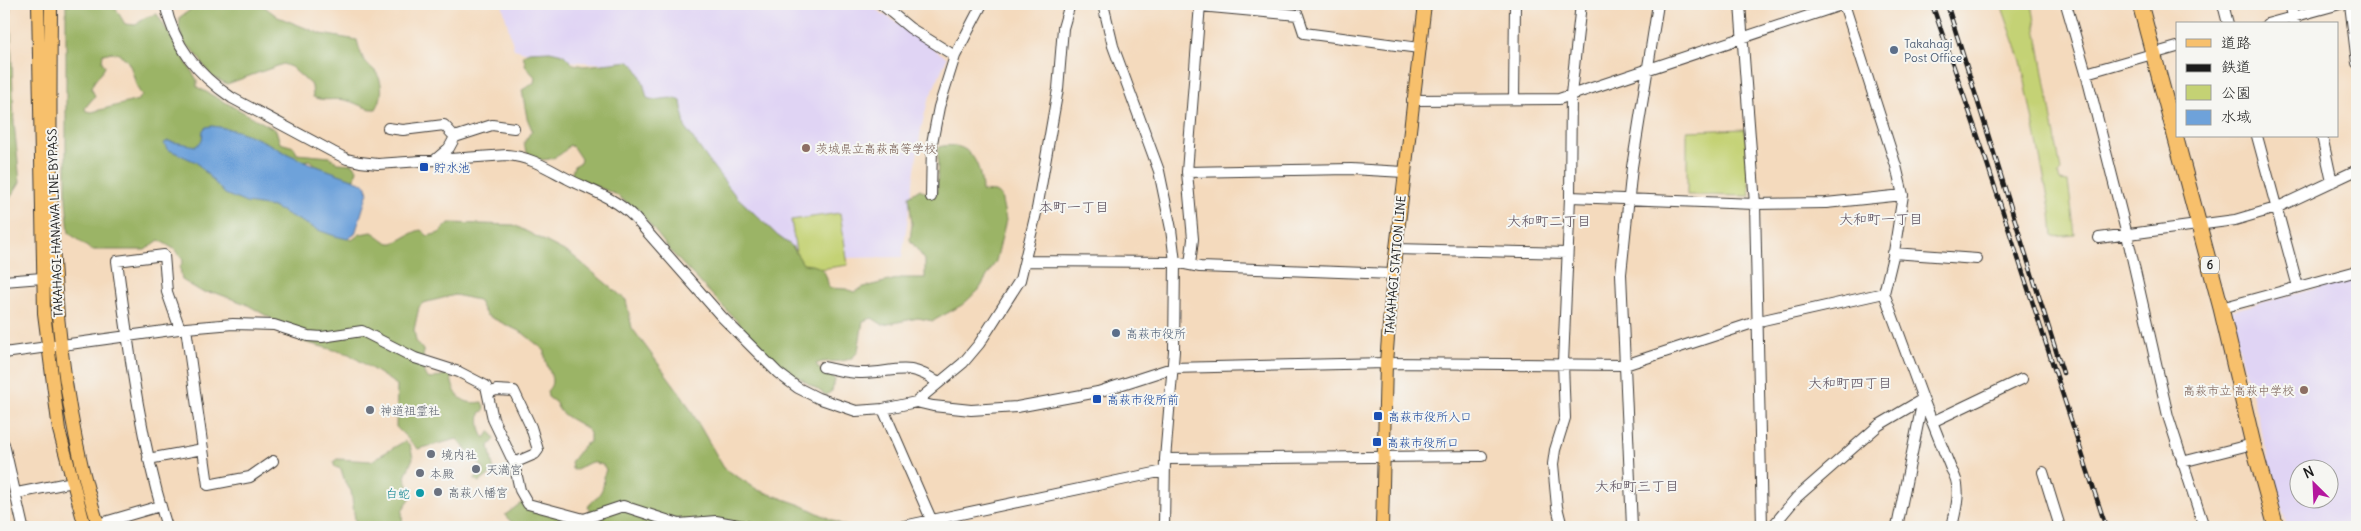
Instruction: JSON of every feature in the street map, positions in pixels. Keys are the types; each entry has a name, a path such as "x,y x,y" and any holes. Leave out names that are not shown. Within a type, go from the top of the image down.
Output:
{"highway":[{"name":"6","path":"2140,4 2176,138"},
{"name":"6","path":"2176,138 2221,308 2253,444 2276,527"}],"main road":[{"name":"TAKAHAGI-HANAWA LINE BYPASS","path":"38,4 45,72 46,197 42,278 48,347 59,430 73,482 94,526"},
{"name":"TAKAHAGI-HANAWA LINE BYPASS","path":"45,72 51,4"},
{"name":"TAKAHAGI STATION LINE","path":"1382,527 1386,363 1395,249 1425,4"},
{"name":"TAKAHAGI-HANAWA LINE BYPASS","path":"46,197 62,345 74,426 94,526"}],"street":[{"path":"165,4 169,23 189,60 215,86 232,98 347,159 378,164 507,155 522,156 544,164 569,179 606,196 622,206 634,217 722,317 778,373 798,388 839,406 856,410 883,409 916,402 933,406 972,410 1017,407 1098,392 1172,368 1386,363 1625,365 1759,321 1884,293"},
{"path":"882,4 910,28 955,56"},
{"path":"931,197 932,143 939,107 955,56 982,4"},
{"path":"916,402 963,363 979,344 1014,292 1026,260 1058,89 1063,28 1070,4"},
{"path":"1103,4 1113,46 1160,171 1175,262 1172,368 1164,471 1164,527"},
{"path":"1514,99 1515,4"},
{"path":"1562,527 1557,508 1553,464 1555,450 1565,418 1563,363 1570,197 1571,94 1581,4"},
{"path":"1632,527 1621,274 1629,200 1658,4"},
{"path":"1740,4 1754,204 1759,321 1762,527"},
{"path":"1412,100 1559,98 1844,4 1896,166 1903,195 1884,293 1932,422 1951,469 1957,478 1958,491 1952,527"},
{"path":"2066,4 2086,73 2127,234 2168,416 2204,527"},
{"path":"2223,4 2228,22"},
{"path":"2290,4 2294,20"},
{"path":"2280,22 2294,20 2340,4"},
{"path":"2350,4 2357,63"},
{"path":"1190,265 1193,239 1187,172 1200,5 1298,15 1304,33 1420,48"},
{"path":"2086,73 2176,47"},
{"path":"388,128 403,130 444,125 455,137"},
{"path":"434,160 449,148 455,137 492,125 514,128"},
{"path":"2258,138 2298,287"},
{"path":"2322,138 2332,182"},
{"path":"1187,172 1352,169 1404,172"},
{"path":"2099,238 2235,220 2276,208 2357,170"},
{"path":"1570,197 1754,204 1826,203 1903,195"},
{"path":"1395,249 1567,253"},
{"path":"1893,254 1977,258"},
{"path":"167,527 148,459 127,336 117,260 164,255 167,292 183,328 208,485 250,477 273,461"},
{"path":"1026,260 1175,262 1200,267 1393,274"},
{"path":"2221,308 2357,271"},
{"path":"4,280 42,278"},
{"path":"4,353 183,328 233,324 274,324 308,336 362,331 415,358 464,374 486,386 493,419 514,463 520,490 528,504 584,523 623,506 679,524 716,521 749,527"},
{"path":"823,367 861,374 911,369 924,373 938,383"},
{"path":"1932,422 2022,379"},
{"path":"489,393 496,390 514,391 530,427 538,450 535,454 514,463"},
{"path":"1772,527 1797,497 1879,425 1923,399"},
{"path":"1897,527 1923,399"},
{"path":"883,409 932,519"},
{"path":"4,444 17,493 23,527"},
{"path":"2182,462 2253,444"},
{"path":"148,459 202,449"},
{"path":"1165,459 1482,456"},
{"path":"900,527 1164,471"},
{"path":"2043,472 2060,527"},
{"path":"17,493 73,482"},
{"path":"94,526 160,506"}],"shaded area":[{"name":"茨城県立高萩高等学校","path":"502,4 756,4 788,8 815,4 867,4 893,20 947,58 928,101 921,129 902,257 783,259 701,168 679,110 638,94 608,64 555,60 514,49"},
{"name":"高萩市立 高萩中学校","path":"2357,278 2357,527 2287,527 2229,311"}],"green space":[{"path":"4,4 10,4 14,123 20,182 4,208"},
{"path":"66,4 116,4 116,9 125,24 136,25 144,18 157,14 197,80 197,87 276,130 280,143 294,147 297,154 330,157 338,163 353,164 357,169 355,179 331,177 309,160 303,161 347,237 352,240 360,234 372,232 392,243 421,230 428,236 439,233 449,223 514,225 572,255 626,300 632,328 683,397 724,468 758,490 801,505 847,527 562,527 556,521 550,522 548,527 530,527 514,523 505,515 521,503 574,519 591,512 588,506 602,490 603,477 606,470 603,465 591,462 577,469 572,469 571,462 584,445 590,442 590,433 562,413 556,403 548,397 547,391 551,387 552,378 546,363 545,351 523,333 486,315 478,300 455,295 423,303 419,307 414,330 416,341 423,350 424,373 427,378 432,379 446,374 451,376 454,389 460,398 469,402 482,402 485,410 480,413 482,433 485,438 490,431 495,439 489,446 494,472 479,482 474,479 485,470 457,439 418,449 396,427 397,385 349,354 304,342 272,319 246,304 216,293 202,292 182,280 180,268 183,260 174,249 159,240 145,250 91,250 69,233 66,201","holes":["112,52 120,55 129,64 138,90 142,95 138,100 92,112 86,111 85,108 95,96 91,88 92,85 105,66 102,62 103,54"]},
{"path":"199,4 261,4 278,17 321,34 357,40 363,57 380,80 381,95 376,109 345,100 313,97 312,86 291,67 283,64 227,84 211,76 194,51 185,44 179,29 180,17"},
{"path":"2001,4 2032,4 2061,171 2058,174 2060,181 2068,182 2075,235 2053,237 2051,213 2021,61"},
{"path":"550,51 563,54 573,64 584,66 630,61 640,74 647,98 655,100 673,98 681,101 685,127 735,195 778,236 792,246 803,264 819,267 825,273 829,288 846,289 854,292 864,287 901,278 925,278 925,260 910,240 912,224 909,196 920,189 934,197 937,192 938,147 949,145 966,150 972,156 979,172 982,191 995,192 1001,196 1006,220 996,261 979,290 962,305 933,321 918,318 883,325 872,318 863,321 858,351 854,356 844,361 816,364 822,373 833,377 835,380 832,391 826,395 778,364 673,254 640,212 615,194 571,176 574,166 580,163 581,159 573,147 569,145 559,155 544,160 531,156 526,151 524,143 532,130 527,118 522,90 534,83 535,77 526,67 523,55 529,52"},
{"path":"1745,129 1750,196 1687,195 1687,131"},
{"path":"840,213 848,265 799,272 791,220"},
{"path":"405,441 410,445 413,458 405,477 412,496 403,510 403,527 356,527 351,491 345,482 341,469 335,467 333,462 337,459 372,461"}],"water":[{"path":"212,126 247,134 300,159 367,186 368,192 355,234 348,239 335,236 318,230 273,207 246,203 225,194 196,162 167,149 164,143 168,141 196,146 202,141 203,130 206,127"}],"railway":[{"path":"1932,4 1984,154 2106,527"},
{"path":"1947,4 2063,373"}],"place":[{"name":"Takahagi Post Office","path":"1894,50"},
{"name":"茨城県立高萩高等学校","path":"806,148"},
{"name":"貯水池","path":"424,167"},
{"name":"高萩市役所","path":"1116,333"},
{"name":"高萩市立 高萩中学校","path":"2304,390"},
{"name":"高萩市役所前","path":"1097,399"},
{"name":"神道祖霊社","path":"370,410"},
{"name":"高萩市役所入口","path":"1378,416"},
{"name":"高萩市役所口","path":"1377,442"},
{"name":"境内社","path":"431,454"},
{"name":"天満宮","path":"476,469"},
{"name":"本殿","path":"420,473"},
{"name":"高萩八幡宮","path":"438,492"},
{"name":"白蛇","path":"420,493"}],"district":[{"name":"本町一丁目","path":"1074,207"},
{"name":"大和町一丁目","path":"1881,219"},
{"name":"大和町二丁目","path":"1549,221"},
{"name":"大和町四丁目","path":"1850,383"},
{"name":"大和町三丁目","path":"1637,486"}]}
